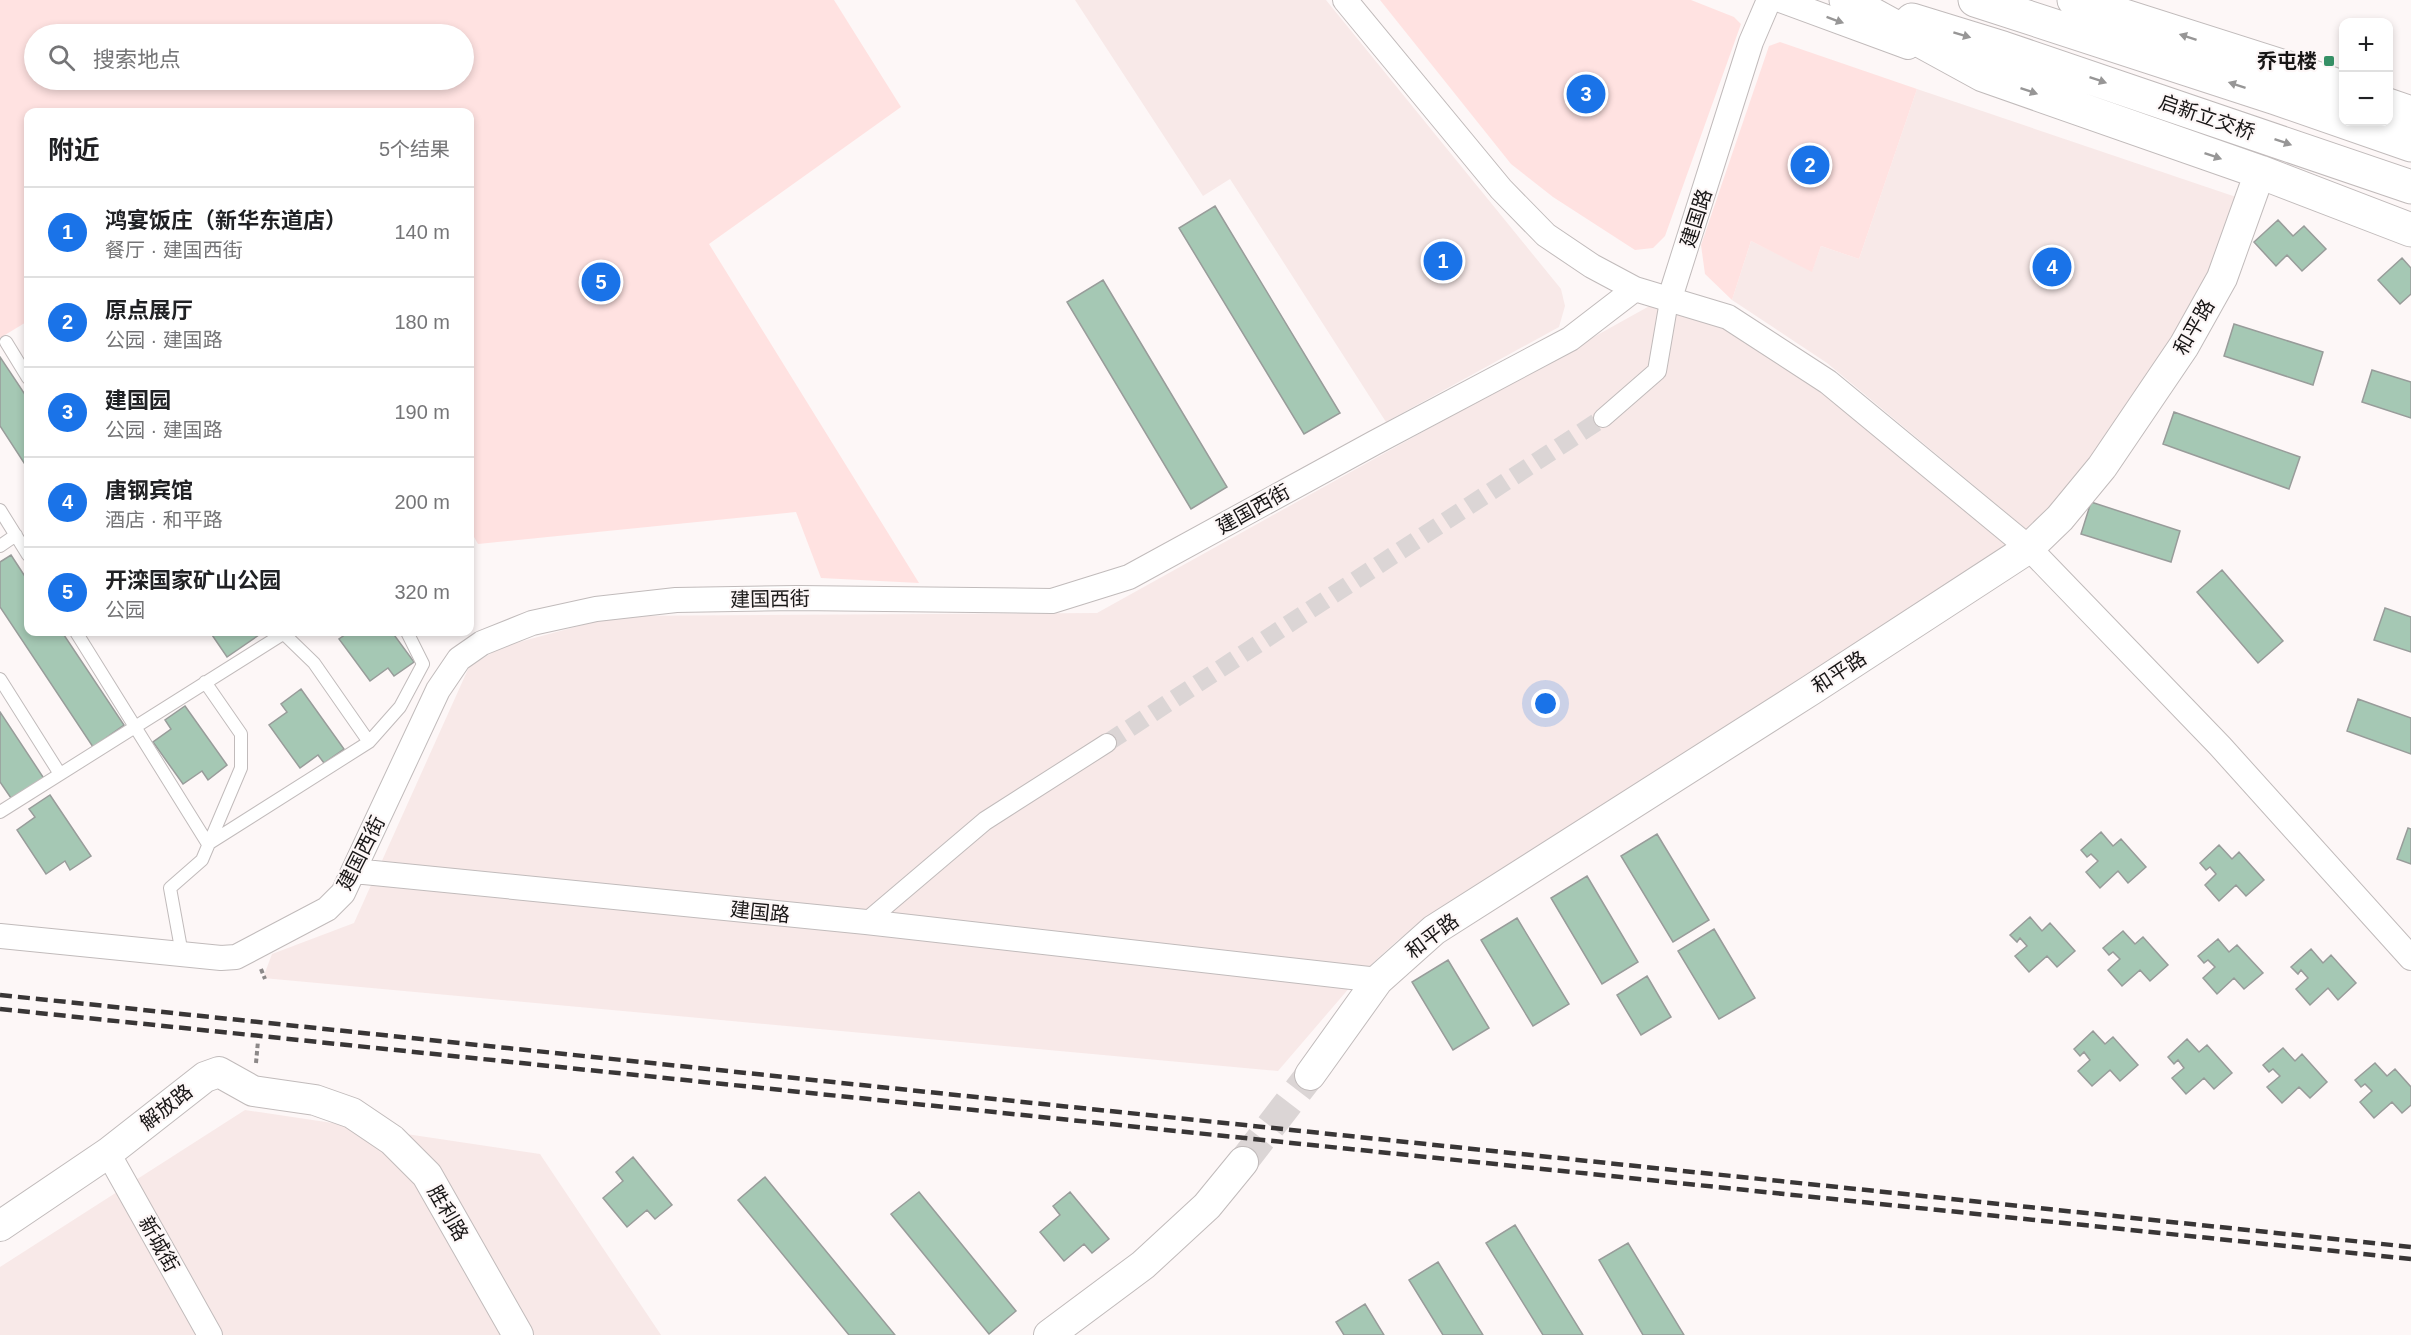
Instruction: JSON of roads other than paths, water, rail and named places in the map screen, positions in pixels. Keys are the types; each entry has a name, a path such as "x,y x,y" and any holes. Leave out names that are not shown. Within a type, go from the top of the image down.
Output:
{"main road":[{"path":"1846,0 1983,75 2260,172 2411,230"},
{"name":"启新立交桥","path":"1846,0 2003,48 2411,187"},
{"name":"启新立交桥","path":"1975,0 2038,19 2411,145"},
{"path":"2074,0 2339,87"},
{"path":"2393,107 2411,113"}],"street":[{"path":"1345,0 1501,189 1546,235 1592,266 1635,289 1728,317 1828,382 2029,548 2220,746 2411,958"},
{"name":"建国路","path":"1603,418 1657,370 1669,301 1751,42 1769,0"},
{"path":"1780,0 1983,75"},
{"name":"和平路","path":"1310,1075 1377,980 1434,930 2029,548 2060,518 2102,467 2184,346 2222,278 2260,172"},
{"name":"建国西街","path":"0,936 221,958 236,957 327,909 343,893 438,690 459,659 483,643 532,623 554,618 596,609 676,600 797,598 1052,601 1091,590 1129,577 1570,339 1635,289"},
{"path":"866,922 986,821 1107,743"},
{"name":"建国路","path":"354,872 866,922 1377,980"},
{"name":"解放路","path":"0,1226 108,1153 205,1077 219,1072 253,1091 315,1100 352,1113"},
{"name":"胜利路","path":"352,1113 392,1140 427,1175 518,1335"},
{"name":"新城街","path":"108,1153 210,1335"},
{"path":"1049,1335 1143,1265 1207,1206 1243,1162"}],"lane":[{"path":"6,342 24,371"},
{"path":"0,510 24,548"},
{"path":"0,546 16,535"},
{"path":"78,636 208,844"},
{"path":"0,812 278,636"},
{"path":"288,636 314,663 369,742"},
{"path":"208,844 369,742 400,707 423,664 409,636"},
{"path":"0,679 60,774"},
{"path":"182,954 170,888 202,860 241,768 241,734 206,682"}],"tunnel":[{"path":"1107,743 1603,418"},
{"path":"1243,1162 1310,1075"}],"railway":[{"path":"0,995 2411,1247"},
{"path":"0,1009 2411,1259"}],"place":[{"name":"乔屯楼","path":"2329,61"},
{"name":"建国园","path":"1586,94"},
{"name":"原点展厅","path":"1810,165"},
{"name":"鸿宴饭庄（新华东道店）","path":"1443,261"},
{"name":"唐钢宾馆","path":"2052,267"},
{"name":"开滦国家矿山公园","path":"601,282"}]}
